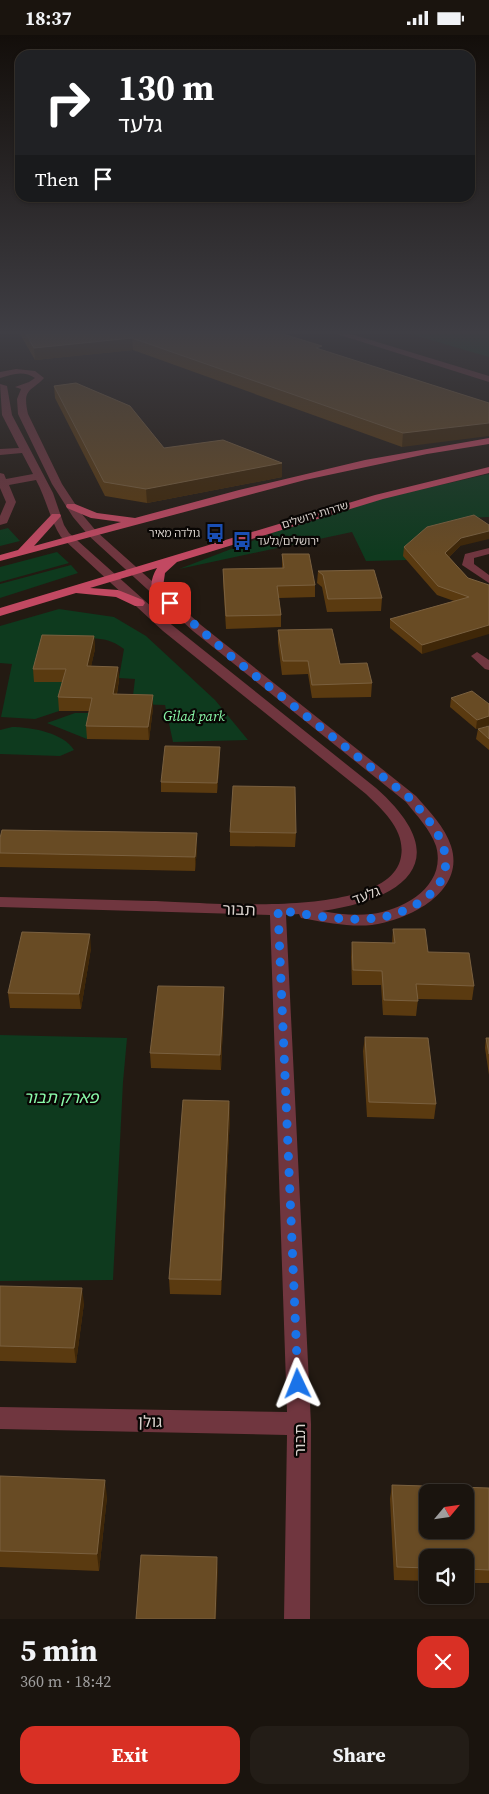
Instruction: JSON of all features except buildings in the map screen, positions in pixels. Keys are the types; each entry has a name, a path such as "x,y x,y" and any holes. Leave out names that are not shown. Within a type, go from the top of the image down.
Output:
{"main road":[{"path":"0,558 364,462 489,441"},
{"name":"שדרות ירושלים","path":"0,611 379,497 489,470"},
{"path":"71,505 95,516 140,521"},
{"path":"22,552 56,516"},
{"path":"158,592 156,580 159,573 178,556"},
{"path":"60,593 105,592 118,594 139,603"}],"street":[{"path":"6,408 7,415 52,502 59,525 70,540 110,577"},
{"path":"22,408 57,484 71,505 93,534 133,570"},
{"path":"0,452 26,450"},
{"path":"0,522 3,521 11,503 1,479 39,476"},
{"path":"489,551 469,556 468,565 489,580"},
{"name":"גלעד","path":"133,570 233,658 411,799 428,818 439,837 445,855 444,869 439,884 427,898 406,910 379,918 354,920 278,910"},
{"name":"גלעד","path":"110,577 224,674 373,792 400,823 408,838 410,853 404,869 395,881 378,891 345,903 323,907 278,910"},
{"path":"489,653 477,656 489,666"},
{"name":"תבור","path":"0,902 278,910 299,1424 297,1619"},
{"name":"גולן","path":"0,1418 299,1424"}],"green space":[{"path":"489,474 489,517 464,518 435,526 408,560 366,561 352,532 179,569 283,529 387,497"},
{"path":"8,528 20,541 0,546 0,530"},
{"path":"57,552 69,563 0,582 0,567"},
{"path":"71,565 78,573 0,598 0,584"},
{"name":"Gilad park","path":"59,609 114,617 146,636 215,700 248,740 173,742 165,705 132,704 135,679 119,678 124,649 117,644 103,639 65,640 34,682 66,682 59,711 35,719 1,717 12,664 0,663 0,626"},
{"path":"75,713 93,713 87,739 47,723"},
{"path":"12,727 28,728 55,735 63,739 74,750 60,756 0,754 0,730"},
{"name":"פארק תבור","path":"0,1035 127,1038 113,1280 0,1281"}],"place":[{"name":"גולדה מאיר","path":"215,533"},
{"name":"ירושלים/גלעד","path":"242,541"}],"route":[{"path":"170,603 233,658 411,799 428,818 439,837 445,855 444,869 439,884 427,898 406,910 379,918 354,920 278,910 298,1384"}]}
